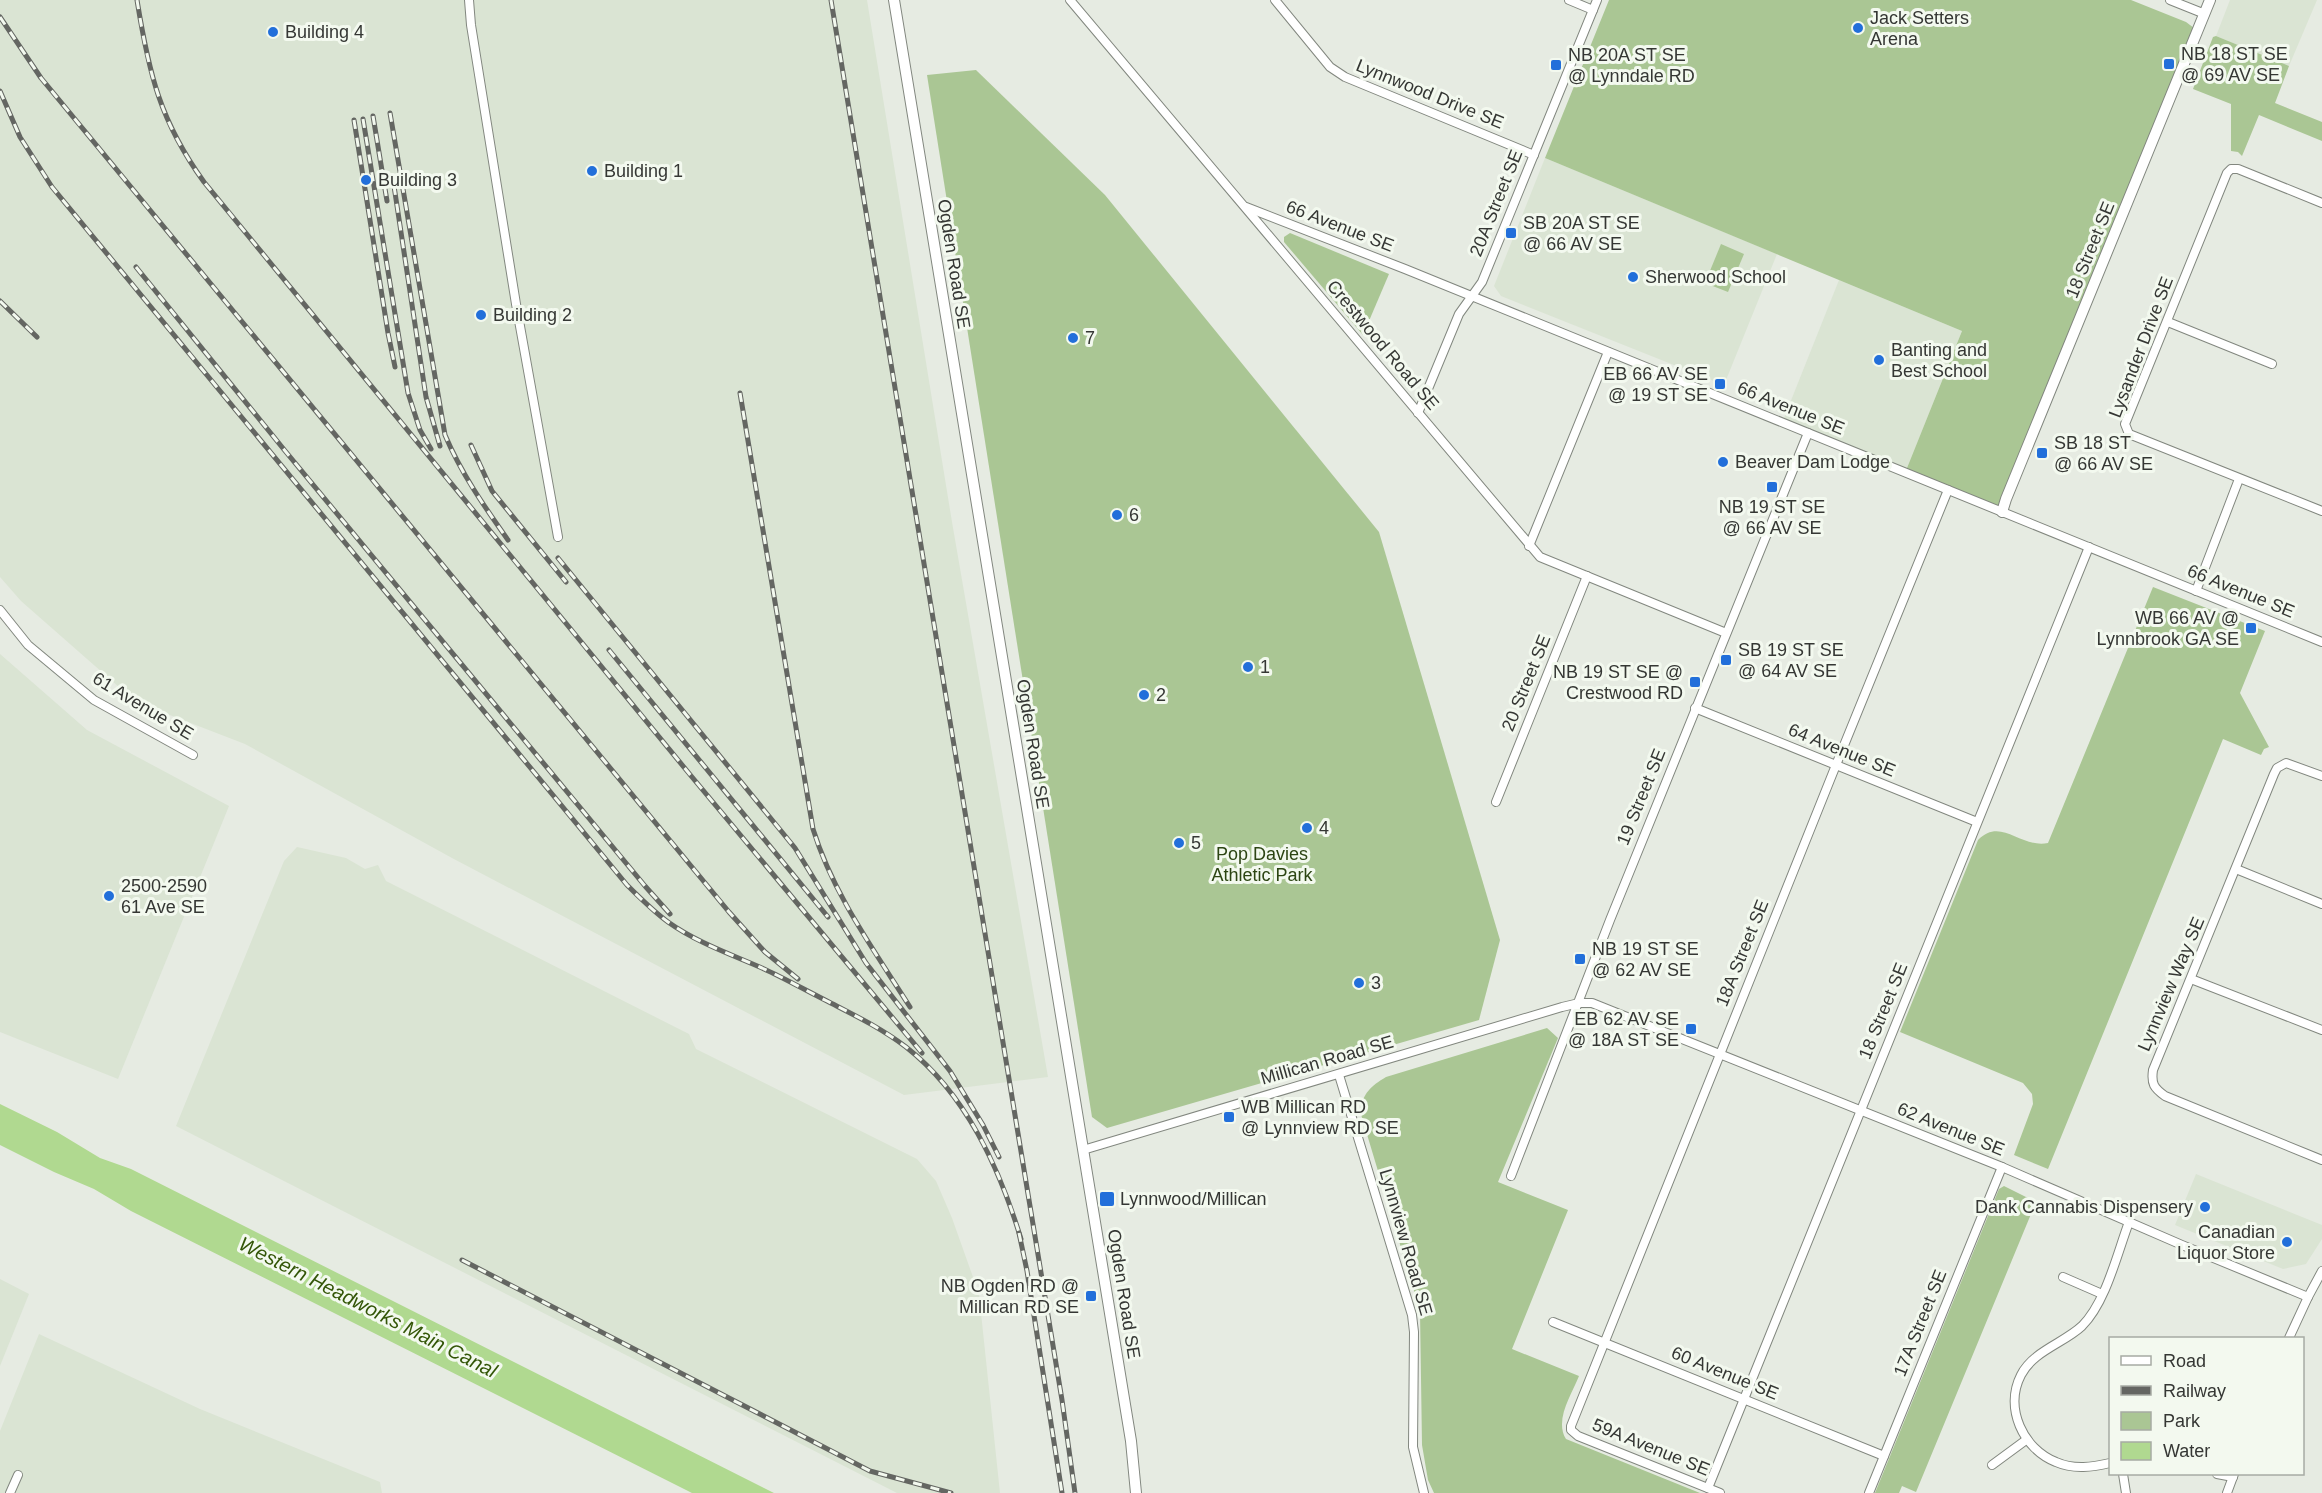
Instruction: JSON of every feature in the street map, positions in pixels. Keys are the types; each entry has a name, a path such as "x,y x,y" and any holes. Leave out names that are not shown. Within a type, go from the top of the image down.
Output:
{"street":[{"path":"470,0 471,25 507,245 558,537"},
{"name":"Ogden Road SE","path":"894,0 1131,1441 1136,1493"},
{"name":"Crestwood Road SE","path":"1070,0 1540,557 1726,633"},
{"name":"Lynnwood Drive SE","path":"1275,0 1330,67 1345,77 1534,155"},
{"path":"1569,0 1593,10"},
{"name":"20A Street SE","path":"1418,413 1459,314 1482,282 1597,0"},
{"path":"2170,0 2205,14"},
{"name":"18 Street SE","path":"2002,512 2210,0"},
{"name":"Lysander Drive SE","path":"2322,203 2248,172 2238,169 2231,170 2223,181 2128,417 2126,430 2129,434 2322,511"},
{"name":"66 Avenue SE","path":"1246,207 1471,296 2322,642"},
{"path":"2168,322 2272,364"},
{"path":"1529,546 1608,352"},
{"name":"19 Street SE","path":"1511,1176 1614,910 1808,433"},
{"path":"2196,591 2239,479"},
{"name":"18A Street SE","path":"1571,1430 1572,1422 1604,1342 1948,490"},
{"name":"18 Street SE","path":"1708,1488 2089,547"},
{"name":"20 Street SE","path":"1496,802 1587,576"},
{"name":"61 Avenue SE","path":"0,610 28,645 94,700 193,755"},
{"name":"64 Avenue SE","path":"1695,708 1977,822"},
{"name":"Lynnview Way SE","path":"2322,776 2292,764 2277,768 2153,1070 2153,1085 2165,1096 2322,1160"},
{"path":"2236,869 2322,904"},
{"path":"2192,979 2322,1030"},
{"name":"Millican Road SE","path":"1083,1150 1579,1003"},
{"name":"62 Avenue SE","path":"1579,1003 1592,1003 1720,1053 2002,1167 2308,1297"},
{"name":"Lynnview Road SE","path":"1339,1075 1412,1315 1414,1332 1413,1447 1424,1493"},
{"name":"17A Street SE","path":"1869,1493 2002,1167"},
{"path":"2109,1463 2086,1468 2056,1462 2036,1449 2026,1440 2018,1423 2015,1402 2022,1374 2035,1359 2083,1324 2094,1310 2129,1222"},
{"path":"2289,1337 2322,1272"},
{"path":"2063,1277 2102,1294"},
{"name":"60 Avenue SE","path":"1553,1322 1884,1456"},
{"name":"59A Avenue SE","path":"1571,1430 1578,1436 1720,1493"},
{"path":"1992,1465 2026,1440"},
{"path":"10,1493 18,1475"},
{"path":"2123,1475 2126,1493"},
{"path":"2227,1493 2234,1475"}],"shaded area":[{"path":"0,0 867,0 952,522 1048,1077 904,1095 452,858 245,744 136,702 21,601 0,577"},
{"path":"2230,0 2317,0 2289,66 2216,36"},
{"name":"Sherwood School","path":"1545,158 1777,254 1724,385 1501,296 1494,286"},
{"name":"Banting and Best School","path":"1839,280 1962,331 1905,473 1782,423"},
{"name":"2500-2590 61 Ave SE","path":"0,654 87,730 229,806 118,1079 0,1032"},
{"path":"297,847 346,858 365,869 378,865 386,881 689,1034 696,1049 917,1159 936,1181 979,1294 1000,1493 897,1493 176,1126 284,861"},
{"path":"2196,1174 2322,1225 2322,1239 2306,1264 2283,1269 2175,1225"},
{"path":"0,1279 29,1294 0,1366"},
{"path":"39,1334 200,1409 380,1482 382,1493 0,1493 0,1431"}],"green space":[{"path":"1609,0 2131,0 2186,22 2198,31 2002,512 1905,473 1962,331 1545,158"},
{"path":"2216,36 2289,66 2275,103 2322,122 2322,141 2259,115 2242,156 2238,152 2231,151 2231,104 2193,89 2213,37"},
{"name":"Pop Davies Athletic Park","path":"976,70 1105,195 1379,532 1500,940 1479,1020 1107,1128 1092,1117 927,75"},
{"path":"1290,233 1389,274 1363,335 1284,242 1284,237"},
{"path":"1721,244 1744,254 1728,292 1705,283"},
{"path":"2153,587 2265,631 2240,693 2269,747 2264,749 2261,755 2223,739 2048,1169 2014,1155 2033,1104 2032,1094 2023,1083 1900,1032 1978,840 1987,833 1995,831 2029,842 2048,843"},
{"path":"1547,1028 1558,1038 1498,1182 1568,1210 1512,1349 1579,1376 1563,1415 1563,1432 1566,1439 1700,1493 1434,1493 1428,1480 1422,1445 1420,1311 1360,1111 1361,1105 1368,1091 1386,1077"},
{"path":"2004,1186 2036,1202 1916,1492 1902,1486 1899,1493 1875,1493 1999,1189"}],"water":[{"name":"Western Headworks Main Canal","path":"0,1104 57,1132 100,1158 131,1169 774,1493 692,1493 131,1211 94,1189 0,1145"}],"railway":[{"path":"137,0 146,51 158,96 177,138 204,182 692,777 922,1053"},
{"path":"831,0 1062,1400 1075,1493"},
{"path":"0,17 41,78 729,912 765,952 798,979"},
{"path":"0,91 20,137 52,187 627,885 668,922 690,936 778,976 867,1022 906,1047 946,1087 978,1134 1002,1185 1021,1239"},
{"path":"390,113 445,435 466,476 508,540"},
{"path":"373,116 387,201"},
{"path":"363,119 408,393 420,430 431,449"},
{"path":"354,120 395,367"},
{"path":"394,186 426,397 440,446"},
{"path":"136,267 286,452 670,914"},
{"path":"0,301 37,337"},
{"path":"740,393 813,829 821,853 843,899 910,1007"},
{"path":"471,445 492,491 566,582"},
{"path":"558,558 795,848 866,963 950,1071 983,1125 999,1157"},
{"path":"609,650 828,917"},
{"path":"1019,1233 1062,1493"},
{"path":"462,1260 870,1471 951,1493"}],"place":[{"name":"Jack Setters Arena","path":"1858,28"},
{"name":"Building 4","path":"273,32"},
{"name":"NB 18 ST SE @ 69 AV SE","path":"2169,64"},
{"name":"NB 20A ST SE @ Lynndale RD","path":"1556,65"},
{"name":"Building 1","path":"592,171"},
{"name":"Building 3","path":"366,180"},
{"name":"SB 20A ST SE @ 66 AV SE","path":"1511,233"},
{"name":"Sherwood School","path":"1633,277"},
{"name":"Building 2","path":"481,315"},
{"name":"7","path":"1073,338"},
{"name":"Banting and Best School","path":"1879,360"},
{"name":"EB 66 AV SE @ 19 ST SE","path":"1720,384"},
{"name":"SB 18 ST @ 66 AV SE","path":"2042,453"},
{"name":"Beaver Dam Lodge","path":"1723,462"},
{"name":"NB 19 ST SE @ 66 AV SE","path":"1772,487"},
{"name":"6","path":"1117,515"},
{"name":"WB 66 AV @ Lynnbrook GA SE","path":"2251,628"},
{"name":"SB 19 ST SE @ 64 AV SE","path":"1726,660"},
{"name":"1","path":"1248,667"},
{"name":"NB 19 ST SE @ Crestwood RD","path":"1695,682"},
{"name":"2","path":"1144,695"},
{"name":"4","path":"1307,828"},
{"name":"5","path":"1179,843"},
{"name":"2500-2590 61 Ave SE","path":"109,896"},
{"name":"NB 19 ST SE @ 62 AV SE","path":"1580,959"},
{"name":"3","path":"1359,983"},
{"name":"EB 62 AV SE @ 18A ST SE","path":"1691,1029"},
{"name":"WB Millican RD @ Lynnview RD SE","path":"1229,1117"},
{"name":"Lynnwood/Millican","path":"1107,1199"},
{"name":"Dank Cannabis Dispensery","path":"2205,1207"},
{"name":"Canadian Liquor Store","path":"2287,1242"},
{"name":"NB Ogden RD @ Millican RD SE","path":"1091,1296"}]}
